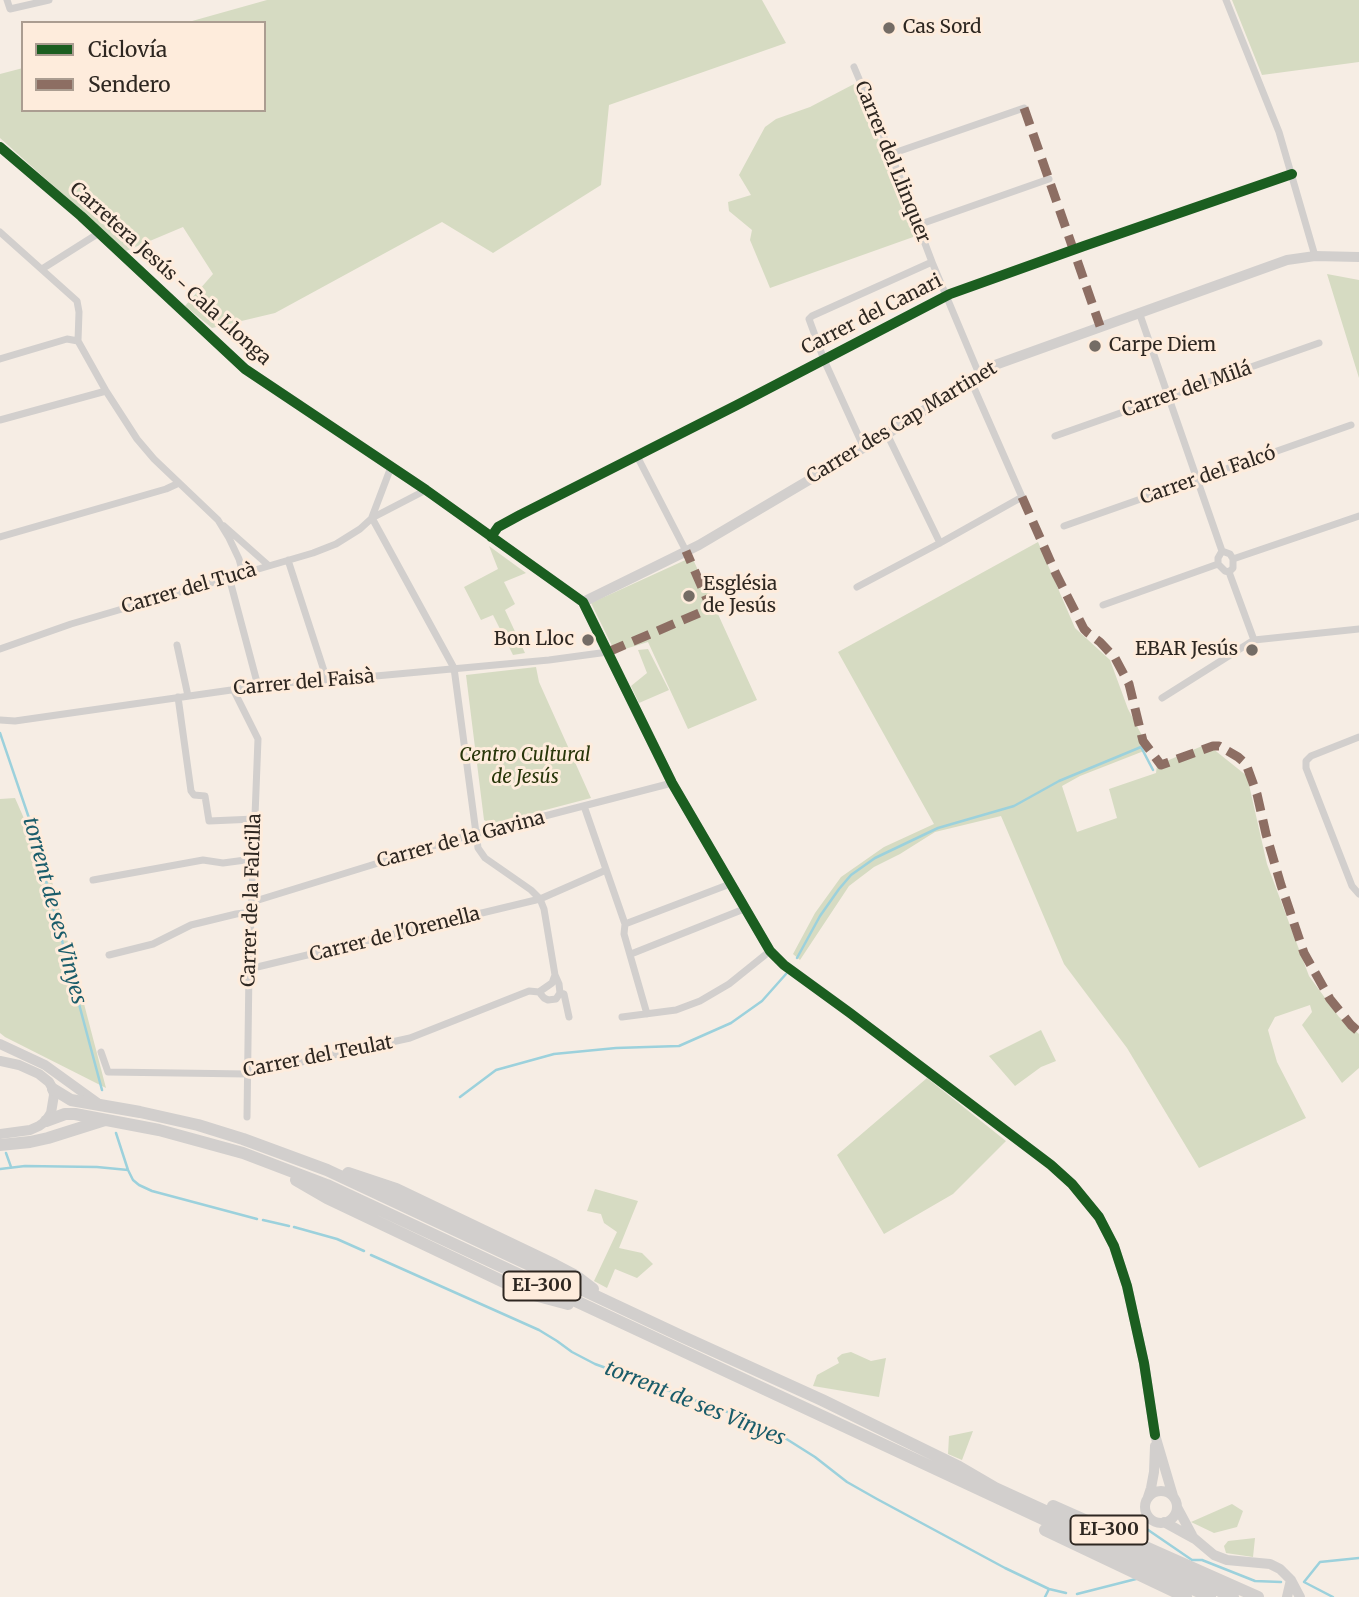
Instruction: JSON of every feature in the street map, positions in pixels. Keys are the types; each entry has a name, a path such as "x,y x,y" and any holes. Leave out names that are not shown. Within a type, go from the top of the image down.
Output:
{"highway":[{"name":"EI-300","path":"53,1089 71,1100 198,1125 279,1151 327,1170 822,1399 959,1467 1258,1597"},
{"name":"EI-300","path":"46,1121 65,1114 75,1114 195,1139 243,1153 327,1185 815,1412 918,1462 959,1488 1016,1517 1186,1597"},
{"path":"0,1145 48,1138 107,1119"},
{"path":"918,1462 1210,1597"},
{"path":"959,1467 995,1488 1233,1597"}],"main road":[{"name":"EI-300","path":"0,1061 19,1065 39,1074 53,1089"},
{"path":"46,1121 54,1104 53,1089"},
{"name":"EI-300","path":"0,1134 30,1130 46,1121"}],"street":[{"path":"7,0 10,9 49,0"},
{"path":"1226,0 1279,132 1315,256"},
{"name":"Carrer del Llinquer","path":"854,67 947,296 1022,498 940,543"},
{"path":"891,154 1024,108"},
{"name":"Carretera Jesús - Cala Llonga","path":"0,147 99,233 245,369 426,491 583,602"},
{"name":"Carrer del Canari","path":"491,537 498,527 947,296 1292,174"},
{"path":"918,225 1049,179"},
{"path":"0,232 77,300 78,341 137,439 154,459 268,565"},
{"path":"42,268 99,233"},
{"name":"Carrer des Cap Martinet","path":"583,602 686,551 864,448 1008,359 1287,260 1315,256 1359,257"},
{"path":"864,448 824,360 809,319 932,262"},
{"path":"1139,312 1222,551 1218,564 1229,572 1254,640"},
{"path":"0,359 67,339 78,341"},
{"name":"Carrer del Milá","path":"1055,436 1319,343"},
{"path":"0,420 106,391"},
{"name":"Carrer del Falcó","path":"1064,526 1351,425"},
{"path":"857,587 940,543 887,434"},
{"path":"637,456 686,551"},
{"path":"391,467 372,518 454,668 478,849 485,858 540,899 555,975 560,993 564,994 569,1017"},
{"path":"0,537 179,483"},
{"name":"Carrer del Tucà","path":"0,649 71,624 313,553 336,544 372,518 426,491"},
{"path":"1233,559 1359,516"},
{"path":"218,520 239,559 243,573"},
{"path":"1222,551 1230,554 1233,559 1233,568 1229,572"},
{"path":"288,560 327,680"},
{"path":"1102,605 1218,564"},
{"path":"229,577 258,686"},
{"path":"583,602 672,783 769,951 1051,1165 1087,1200 1099,1217 1114,1246 1127,1286 1144,1363 1155,1435 1175,1502 1195,1539"},
{"path":"1162,698 1254,640 1359,629"},
{"path":"177,645 188,696"},
{"name":"Carrer del Faisà","path":"0,720 15,721 258,686 549,660 608,652"},
{"name":"Carrer de la Falcilla","path":"233,689 258,739 251,902 247,1117"},
{"path":"178,697 191,791 205,796 209,821 255,819"},
{"path":"1359,737 1311,756 1306,761 1306,768 1352,886 1359,894"},
{"name":"Carrer de la Gavina","path":"251,902 476,834 672,783"},
{"path":"584,806 625,925 624,934 647,1014"},
{"path":"93,880 203,860 223,863 253,859"},
{"name":"Carrer de l'Orenella","path":"250,969 540,899 606,870"},
{"path":"625,925 730,884"},
{"path":"631,954 744,909"},
{"path":"109,955 153,944 191,925 251,912"},
{"path":"622,1017 676,1010 700,1001 729,984 769,951"},
{"path":"539,992 552,983 555,975"},
{"name":"Carrer del Teulat","path":"101,1052 108,1072 247,1074 410,1038 529,991 539,992 548,1000 556,999 560,993"},
{"path":"0,1044 45,1065 100,1104"},
{"path":"1155,1435 1154,1472 1144,1507 1147,1516 1195,1539 1214,1555 1239,1562 1270,1564 1280,1569 1291,1580 1300,1597"},
{"path":"1147,1497 1162,1491 1175,1502"},
{"path":"1164,1522 1174,1515 1175,1502"},
{"path":"1287,1597 1291,1580"}],"green space":[{"path":"267,0 762,0 786,43 609,105 601,185 493,253 442,222 275,313 212,328 185,306 213,274 183,227 126,251 0,138 0,74 21,69 21,112 266,112 266,21 192,21"},
{"path":"1232,0 1359,0 1359,62 1262,75"},
{"path":"854,84 865,105 916,236 770,288 750,240 752,230 729,211 728,202 751,195 739,175 765,127 776,119 810,107"},
{"path":"1327,274 1359,280 1359,378"},
{"path":"1038,542 1075,628 1110,660 1128,709 1149,749 1080,776 1062,786 1077,832 1117,818 1109,789 1156,773 1157,765 1207,744 1247,776 1267,864 1309,976 1339,1017 1359,1034 1359,1068 1342,1083 1302,1025 1312,1012 1310,1005 1275,1017 1268,1030 1277,1062 1306,1118 1199,1168 1127,1048 1064,964 1001,816 935,832 874,867 849,886 800,960 793,954 815,913 841,877 884,847 934,824 838,652"},
{"path":"489,546 526,573 504,582 515,604 505,610 525,653 513,655 493,615 481,620 464,587 498,569"},
{"path":"692,557 757,700 688,729 648,642 615,652 591,603"},
{"path":"648,649 669,690 639,703 631,686 647,673 638,650"},
{"name":"Centro Cultural de Jesús","path":"536,667 539,682 591,798 492,824 484,820 466,675"},
{"path":"15,798 26,823 36,820 106,1088 0,1033 0,799"},
{"path":"1041,1030 1056,1061 1041,1067 1015,1086 989,1056"},
{"path":"927,1078 1006,1141 953,1194 884,1234 837,1155"},
{"path":"595,1189 638,1201 619,1248 642,1253 653,1264 637,1278 615,1269 607,1288 594,1281 617,1232 604,1223 601,1214 587,1211"},
{"path":"851,1352 871,1361 886,1358 879,1397 813,1386 817,1375 839,1363 837,1358 842,1354"},
{"path":"973,1431 962,1460 948,1454 949,1436"},
{"path":"1232,1504 1243,1511 1237,1527 1214,1533 1191,1522"},
{"path":"1255,1538 1253,1557 1226,1553 1224,1546 1228,1541"}],"waterway":[{"name":"torrent de ses Vinyes","path":"0,733 30,821 102,1090"},
{"path":"797,958 820,916 839,889 851,875 875,858 938,828 1014,806 1059,781 1141,747 1153,770"},
{"path":"460,1097 496,1070 554,1054 679,1046 731,1023 762,1001 786,974"},
{"name":"torrent de ses Vinyes","path":"116,1133 128,1170 139,1185 152,1191 257,1219"},
{"path":"6,1153 11,1167"},
{"path":"0,1169 25,1166 128,1170"},
{"name":"torrent de ses Vinyes","path":"263,1220 289,1226"},
{"name":"torrent de ses Vinyes","path":"294,1227 337,1239 364,1251"},
{"name":"torrent de ses Vinyes","path":"371,1255 539,1330 595,1364 744,1418 777,1433 815,1457 847,1482 877,1499 1005,1568 1049,1589 1066,1593"},
{"path":"1135,1521 1192,1560 1202,1560 1255,1581 1281,1582"},
{"path":"1333,1597 1304,1582 1320,1562 1359,1558"},
{"path":"1077,1594 1136,1579"},
{"path":"1045,1597 1049,1589"}],"marked path":[{"path":"1024,108 1100,326"},
{"path":"1022,497 1084,629 1115,658 1129,684 1143,741 1161,765 1213,746 1219,746 1246,764 1304,953 1330,999 1359,1032"},
{"path":"608,652 711,608 686,551"}],"cycle path":[{"path":"0,147 81,216 245,369 426,490 583,602 672,783 770,951 784,965 1051,1165 1072,1184 1099,1217 1114,1246 1127,1286 1144,1363 1155,1435"},
{"path":"491,537 498,527 520,515 950,294 1292,174"}],"place":[{"name":"Cas Sord","path":"889,28"},
{"name":"Carpe Diem","path":"1095,346"},
{"name":"Església de Jesús","path":"689,596"},
{"name":"Bon Lloc","path":"588,640"},
{"name":"EBAR Jesús","path":"1252,650"}]}
